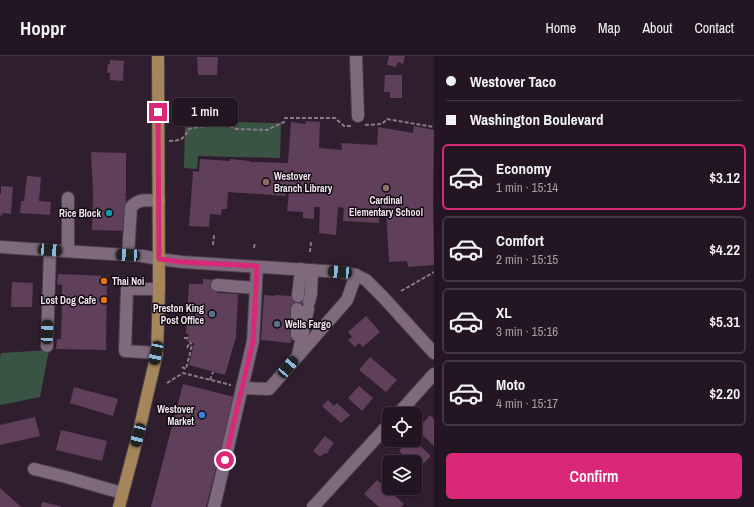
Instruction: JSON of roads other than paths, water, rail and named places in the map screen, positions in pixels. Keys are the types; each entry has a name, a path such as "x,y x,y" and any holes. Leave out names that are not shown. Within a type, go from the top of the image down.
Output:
{"main road":[{"path":"119,507 140,428 156,353 159,290 158,56"}],"street":[{"path":"356,56 358,122"},
{"path":"68,198 68,251"},
{"path":"128,255 131,207 136,202 144,200 159,201"},
{"path":"0,247 142,256 182,262 340,272 356,275 366,280 434,353"},
{"path":"47,346 50,250"},
{"path":"214,507 253,341 257,266"},
{"path":"298,296 306,270"},
{"path":"297,356 305,307 311,294 306,270"},
{"path":"242,388 269,389 347,300 356,275"},
{"path":"217,285 256,288"},
{"path":"156,353 125,351 127,289 159,290"},
{"path":"404,407 434,374"},
{"path":"313,507 382,432"},
{"path":"34,469 122,493"}],"place":[{"name":"Westover Branch Library","path":"266,182"},
{"name":"Cardinal Elementary School","path":"386,188"},
{"name":"Rice Block","path":"109,213"},
{"name":"Thai Noi","path":"104,281"},
{"name":"Lost Dog Cafe","path":"104,300"},
{"name":"Preston King Post Office","path":"212,314"},
{"name":"Wells Fargo","path":"277,324"},
{"name":"Westover Market","path":"202,415"}]}
